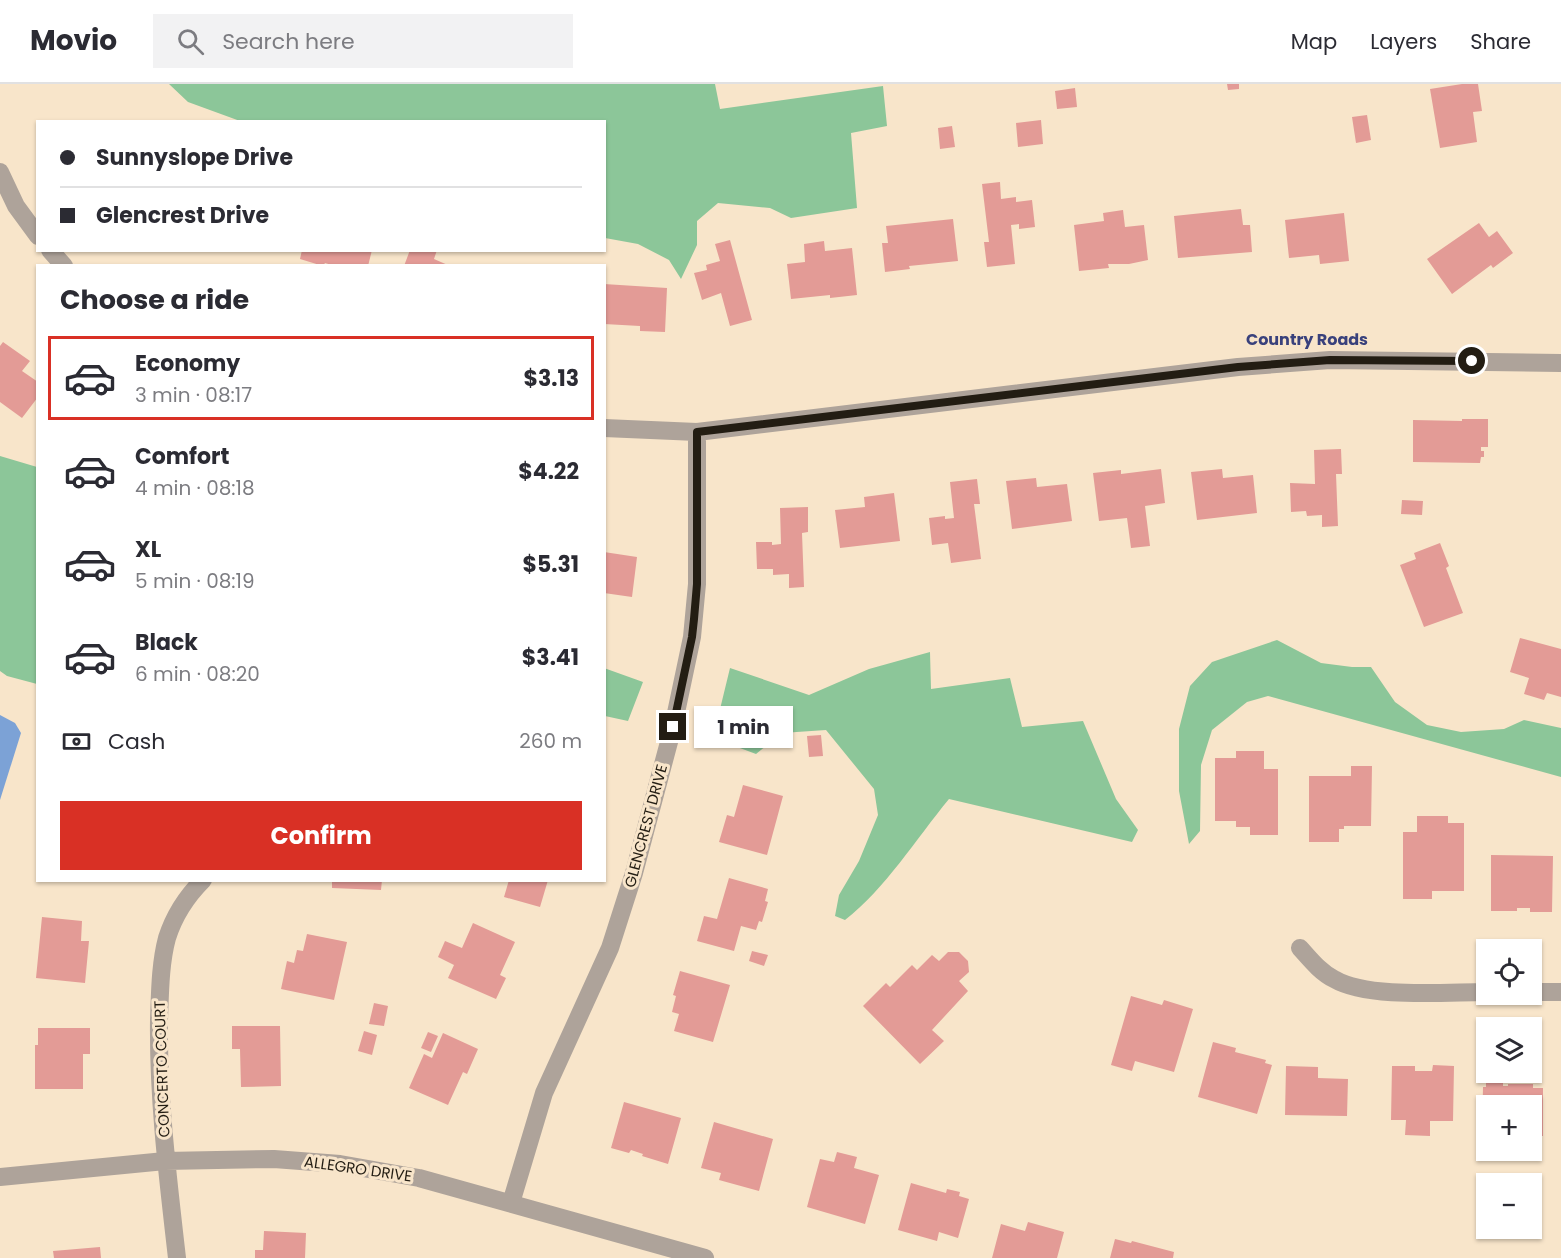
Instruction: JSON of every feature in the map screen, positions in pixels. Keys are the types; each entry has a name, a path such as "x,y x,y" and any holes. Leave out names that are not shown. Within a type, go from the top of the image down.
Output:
{"street":[{"path":"0,172 16,206 36,233"},
{"path":"52,252 62,264"},
{"path":"606,428 697,432 1238,367 1330,360 1561,363"},
{"name":"GLENCREST DRIVE","path":"511,1203 544,1092 610,948 634,873 673,727 692,637 697,584 697,432"},
{"name":"CONCERTO COURT","path":"177,1258 165,1161 159,1043 160,990 167,940 176,914 201,882"},
{"path":"1300,948 1318,968 1334,980 1353,986 1379,992 1476,992"},
{"path":"1542,992 1561,992"},
{"name":"ALLEGRO DRIVE","path":"0,1176 165,1161 274,1159 340,1164 419,1178 705,1258"}],"green space":[{"path":"169,84 715,84 720,109 883,86 887,126 851,133 857,208 791,218 770,208 718,203 697,221 697,245 681,279 669,260 638,244 606,238 606,120 237,120 188,102"},
{"path":"0,456 36,467 36,684 7,676 0,671"},
{"path":"1277,640 1321,663 1371,667 1395,702 1427,725 1461,732 1504,729 1524,720 1561,728 1561,777 1268,696 1247,702 1212,730 1201,765 1200,831 1189,844 1179,791 1179,729 1190,686 1212,662"},
{"path":"930,652 931,689 1010,678 1022,727 1083,721 1116,799 1138,830 1132,842 949,799 887,879 860,908 845,920 835,916 839,895 859,861 878,815 874,789 826,730 782,733 756,754 713,738 730,668 809,695 869,669"},
{"path":"606,669 643,682 628,721 606,716"}],"water":[{"path":"0,715 15,723 21,733 0,800"}],"building":[{"path":"1227,84 1239,84 1239,89 1228,90"},
{"path":"1478,84 1482,111 1473,112 1477,142 1440,148 1430,89"},
{"path":"1075,88 1077,107 1057,109 1055,91"},
{"path":"1367,115 1371,140 1356,143 1352,117"},
{"path":"1041,120 1043,144 1018,147 1016,123"},
{"path":"952,126 955,147 940,149 938,128"},
{"path":"1000,182 1001,199 1016,197 1016,202 1032,200 1035,227 1019,229 1019,224 1011,225 1015,264 987,267 984,242 989,242 982,184"},
{"path":"1241,209 1243,225 1250,225 1252,252 1178,258 1174,216"},
{"path":"1123,210 1125,227 1144,225 1148,260 1129,264 1108,264 1109,268 1079,271 1074,225 1104,221 1103,213"},
{"path":"1344,213 1349,261 1320,264 1319,255 1289,258 1285,220"},
{"path":"953,219 958,261 909,266 910,269 885,272 882,243 888,243 886,226"},
{"path":"1479,223 1489,237 1497,231 1513,253 1493,268 1491,265 1452,294 1427,259"},
{"path":"730,240 752,320 730,326 721,293 702,300 694,273 707,270 706,265 720,261 715,244"},
{"path":"824,241 825,251 852,248 857,295 791,299 787,264 805,262 804,244"},
{"path":"302,252 372,252 368,264 316,264 300,259"},
{"path":"409,252 436,252 434,259 445,264 405,264"},
{"path":"606,284 667,288 665,332 640,331 640,326 606,324"},
{"path":"3,342 30,361 22,371 36,381 36,400 22,418 0,402 0,346"},
{"path":"1462,419 1488,419 1488,447 1481,447 1484,457 1481,457 1480,463 1413,462 1413,420 1462,421"},
{"path":"1341,449 1342,474 1336,474 1338,526 1322,527 1322,515 1307,516 1306,511 1291,512 1290,483 1315,484 1314,450"},
{"path":"1161,469 1165,503 1145,506 1150,546 1131,548 1127,518 1099,521 1093,473 1121,470 1121,474"},
{"path":"1222,469 1223,478 1253,475 1257,513 1197,520 1191,472"},
{"path":"1036,478 1037,487 1067,484 1072,521 1012,529 1006,481"},
{"path":"977,479 980,504 974,504 981,559 951,563 948,543 932,545 929,518 945,516 945,519 954,518 950,482"},
{"path":"894,493 900,541 840,548 835,510 865,507 864,497"},
{"path":"1402,500 1423,501 1422,515 1401,514"},
{"path":"808,507 808,532 802,533 804,587 789,588 789,574 773,575 773,569 757,569 756,542 781,544 780,508"},
{"path":"1440,543 1449,566 1446,568 1463,613 1424,627 1400,565 1416,559 1414,553"},
{"path":"606,552 637,557 632,597 606,593"},
{"path":"1520,638 1561,649 1561,697 1547,693 1544,700 1524,694 1529,678 1510,672"},
{"path":"821,735 823,756 809,757 807,736"},
{"path":"1236,751 1264,751 1264,769 1278,769 1278,835 1250,835 1250,827 1236,827 1236,821 1215,821 1215,758 1236,758"},
{"path":"1351,766 1372,766 1371,826 1344,826 1344,829 1339,829 1339,842 1309,842 1309,776 1351,776"},
{"path":"743,785 783,796 767,855 719,842 727,815 734,817"},
{"path":"1417,816 1448,816 1448,823 1464,823 1464,891 1432,891 1432,899 1403,899 1403,832 1417,832"},
{"path":"1491,855 1553,856 1552,912 1530,912 1530,908 1517,908 1517,911 1491,911"},
{"path":"729,878 768,889 765,901 768,902 762,922 759,921 756,930 741,926 734,951 697,941 704,916 717,919"},
{"path":"332,882 382,882 381,890 332,888"},
{"path":"508,882 547,882 540,907 504,897"},
{"path":"42,917 82,921 81,941 89,941 85,983 36,978"},
{"path":"473,923 515,942 500,975 506,978 496,999 448,978 454,965 438,957 445,941 462,948"},
{"path":"307,934 347,942 334,1000 281,989 287,961 294,963 297,950 303,951"},
{"path":"752,951 768,955 764,966 749,961"},
{"path":"948,952 959,952 968,961 969,972 959,981 968,991 932,1030 944,1041 920,1064 863,1006 886,983 890,987 912,965 917,970 932,955 939,961"},
{"path":"680,971 730,985 713,1042 674,1031 679,1014 672,1012 676,996 673,995"},
{"path":"1131,996 1162,1005 1164,1000 1193,1009 1174,1072 1135,1061 1132,1071 1111,1065"},
{"path":"374,1003 388,1006 384,1026 369,1024"},
{"path":"232,1026 280,1026 281,1086 241,1087 240,1049 232,1049"},
{"path":"38,1028 90,1028 90,1054 83,1054 83,1089 35,1089 35,1045 38,1045"},
{"path":"364,1031 377,1035 372,1055 358,1051"},
{"path":"428,1032 438,1036 431,1052 421,1048"},
{"path":"443,1033 478,1049 467,1074 463,1072 448,1105 409,1088 424,1054 432,1058"},
{"path":"1213,1042 1236,1048 1235,1052 1266,1060 1265,1063 1272,1065 1257,1114 1198,1097"},
{"path":"1433,1065 1454,1066 1453,1121 1430,1121 1430,1136 1405,1135 1406,1120 1391,1120 1392,1066 1415,1066 1415,1071 1432,1071"},
{"path":"1286,1066 1318,1067 1318,1078 1348,1079 1347,1116 1285,1115"},
{"path":"1486,1083 1503,1083 1503,1086 1533,1084 1533,1088 1543,1088 1543,1136 1542,1095 1483,1095 1483,1087 1486,1087"},
{"path":"624,1102 681,1118 668,1164 631,1150 629,1153 611,1148"},
{"path":"714,1122 773,1139 759,1191 719,1180 721,1173 701,1168"},
{"path":"837,1152 857,1157 854,1168 879,1175 865,1224 807,1207 820,1159 834,1162"},
{"path":"911,1183 946,1193 947,1189 960,1192 959,1196 969,1199 958,1238 939,1232 937,1241 898,1230"},
{"path":"1028,1222 1064,1232 1057,1258 992,1258 1001,1224 1025,1231"},
{"path":"264,1231 306,1233 305,1258 255,1258 255,1250 263,1250"},
{"path":"1115,1239 1174,1252 1173,1258 1110,1258"},
{"path":"100,1247 101,1258 54,1258 53,1251"}],"district":[{"name":"Country Roads","path":"1307,339"}],"route":[{"path":"673,727 692,637 697,584 697,432 1238,367 1330,360 1472,361"}]}
